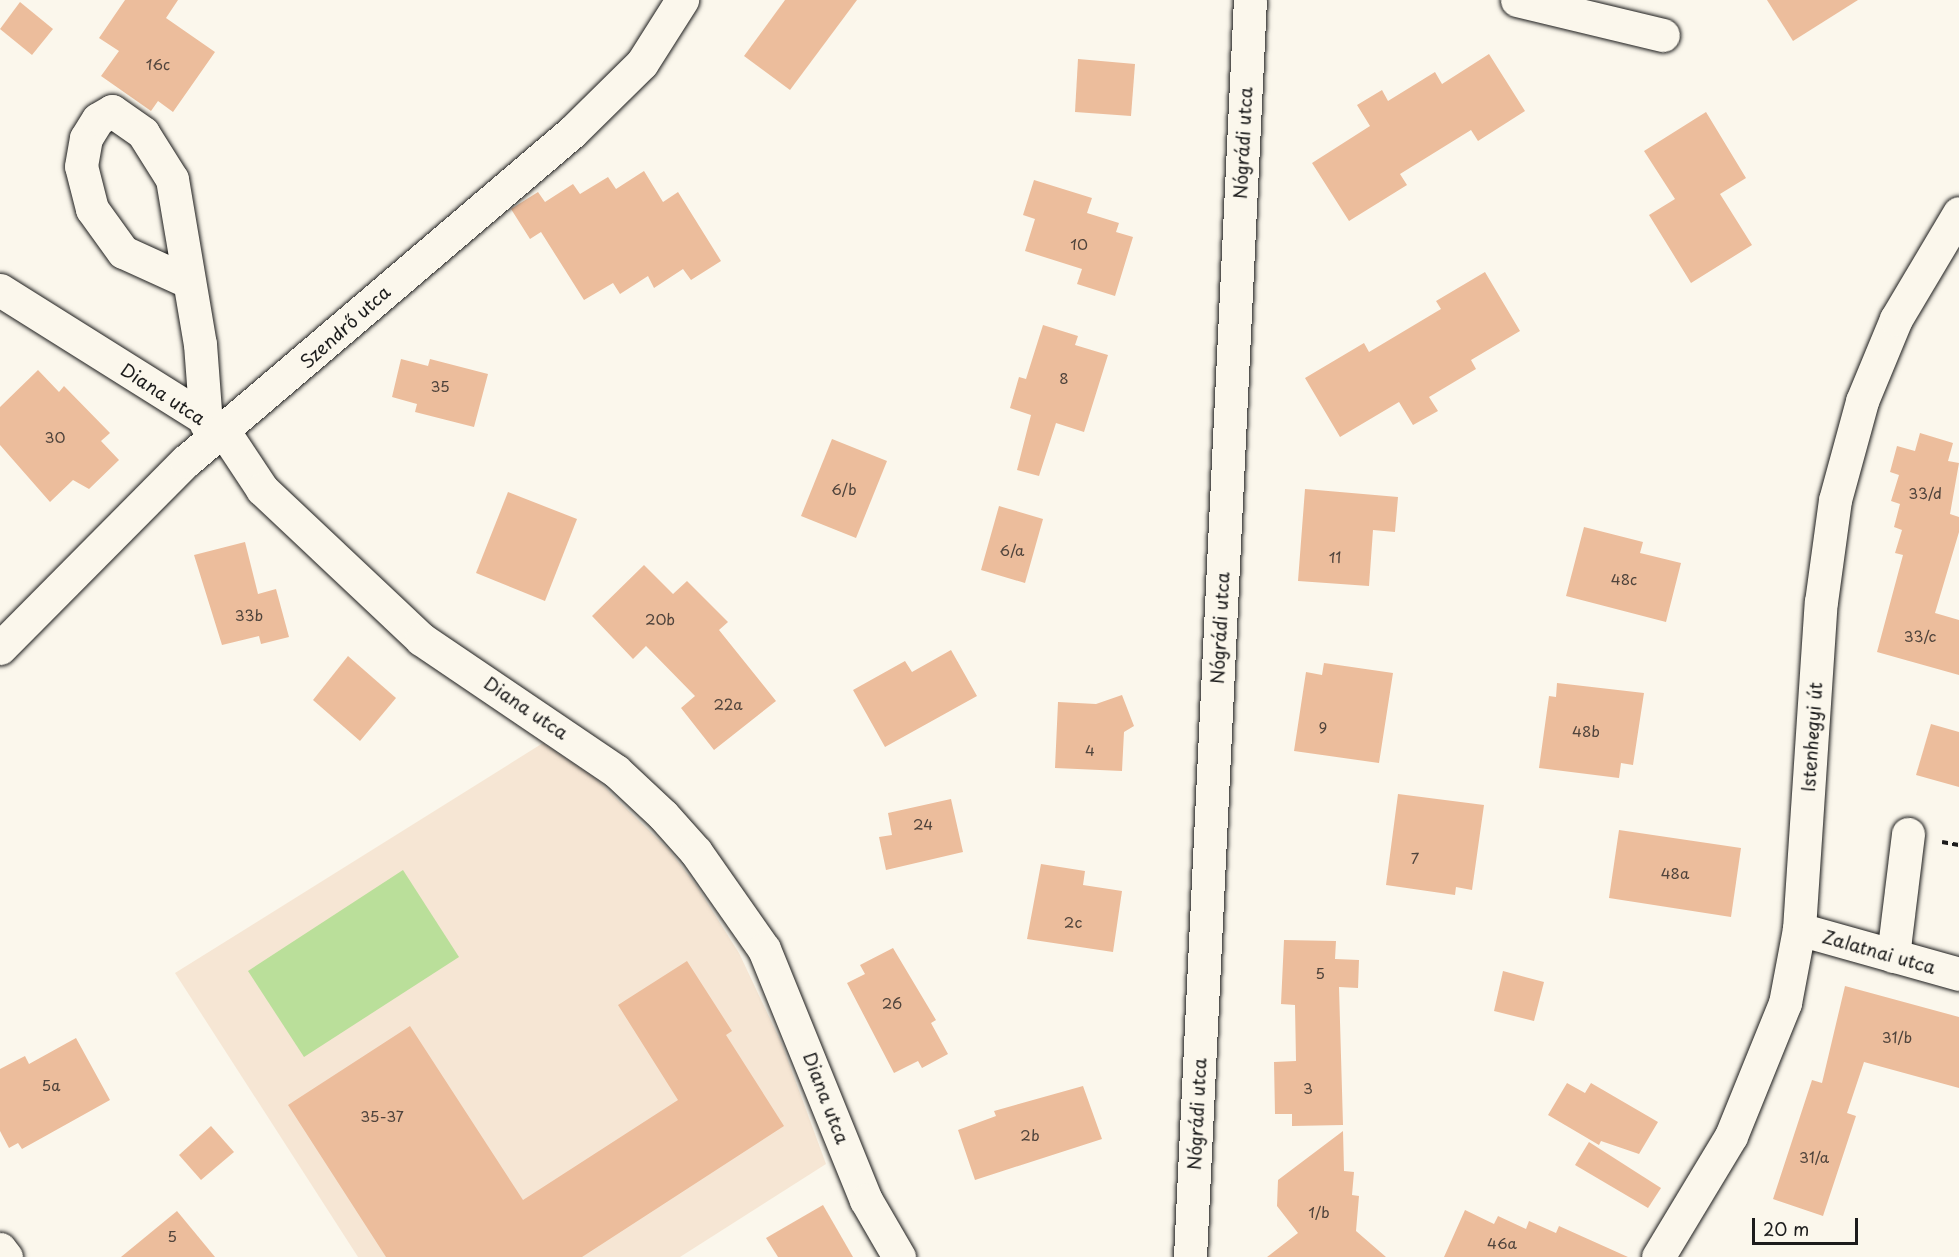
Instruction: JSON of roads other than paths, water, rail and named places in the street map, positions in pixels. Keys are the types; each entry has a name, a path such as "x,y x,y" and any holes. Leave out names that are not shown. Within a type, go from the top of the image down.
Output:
{"street":[{"name":"Szendrő utca","path":"0,648 215,427 572,132 642,63 682,0"},
{"name":"Nógrádi utca","path":"1190,1257 1250,0"},
{"path":"1517,0 1663,35"},
{"path":"187,281 123,252 92,209 81,166 86,138 98,119 112,111 143,133 172,179 187,281 215,427"},
{"name":"Istenhegyi út","path":"1658,1257 1731,1136 1761,1071 1785,1003 1799,929 1821,602 1835,500 1862,401 1896,319 1959,213"},
{"name":"Diana utca","path":"0,290 215,427 262,489 413,632 616,771 696,852 764,949 866,1200 899,1257"},
{"path":"1893,956 1908,834"},
{"name":"Zalatnai utca","path":"1799,929 1959,974"},
{"path":"0,1249 6,1257"}]}
